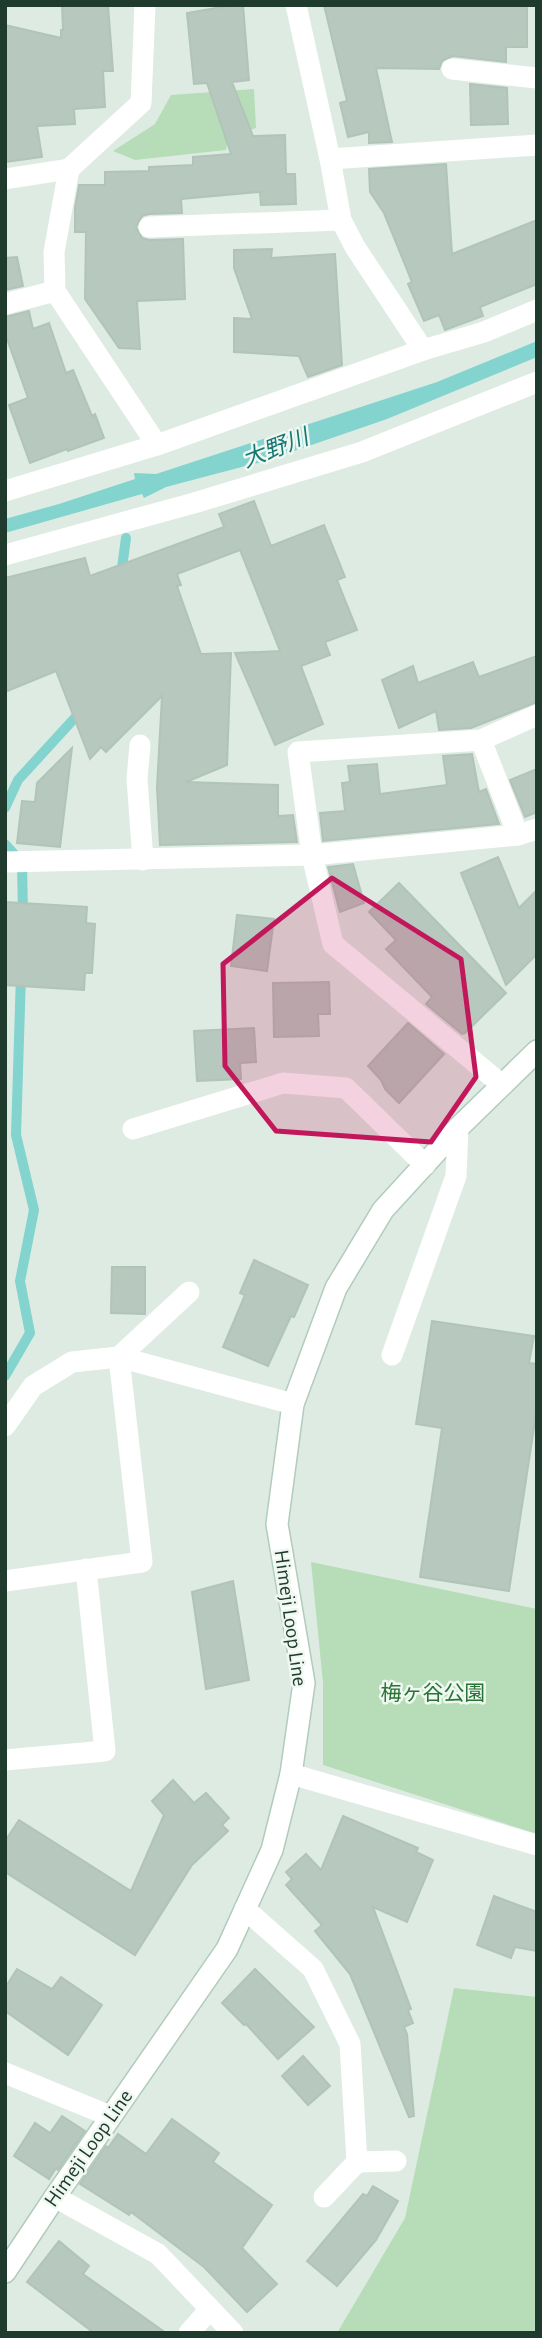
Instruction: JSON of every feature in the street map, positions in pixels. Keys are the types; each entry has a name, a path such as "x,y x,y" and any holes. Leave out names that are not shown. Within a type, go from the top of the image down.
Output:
{"street":[{"path":"5,179 69,169 141,103 145,5"},
{"path":"296,5 341,220 355,247 422,350"},
{"path":"452,69 537,78"},
{"path":"330,159 537,145"},
{"path":"69,169 54,252 55,291 157,445"},
{"path":"149,227 341,220"},
{"path":"5,304 55,291"},
{"path":"5,491 157,445 422,350 484,332 537,310"},
{"path":"5,555 194,503 362,452 537,382"},
{"path":"502,1085 333,944 312,855 298,752 481,740 537,715"},
{"path":"5,862 312,855 528,832 481,740"},
{"path":"140,745 137,779 143,860"},
{"name":"Himeji Loop Line","path":"5,2272 110,2116 227,1950 272,1850 291,1774 304,1683 277,1524 293,1404 336,1288 383,1210 458,1128 537,1051"},
{"path":"134,1129 283,1083 346,1088 425,1165"},
{"path":"393,1355 456,1176 458,1128"},
{"path":"119,1357 189,1292"},
{"path":"5,1581 142,1562 119,1357"},
{"path":"5,1426 33,1386 72,1362 119,1357 293,1404"},
{"path":"5,1760 105,1751 86,1569"},
{"path":"291,1774 537,1845"},
{"path":"245,1909 313,1969 350,2044 357,2162"},
{"path":"5,2073 110,2116"},
{"path":"324,2197 357,2162 396,2161"},
{"path":"55,2197 158,2254 233,2333"},
{"path":"189,2333 210,2309"}],"highlighted area":[{"path":"332,878 461,959 476,1077 431,1142 276,1131 225,1066 223,964"}],"green space":[{"path":"254,89 256,128 228,137 226,150 135,160 113,151 155,124 171,95"},
{"name":"梅ヶ谷公園","path":"311,1562 537,1609 537,1834 323,1765 323,1683"},
{"path":"454,1988 537,1997 537,2333 337,2333 405,2218"}],"water":[{"name":"大野川","path":"537,341 537,357 387,419 265,461 166,487 144,498 142,494 5,533 5,519 135,479 134,473 156,474 437,382"}],"building":[{"path":"62,5 108,5 113,71 103,71 105,107 74,109 75,124 37,126 42,157 5,162 5,25 61,38"},
{"path":"243,5 249,80 232,82 253,136 285,135 286,174 295,174 296,204 261,205 260,192 181,199 182,213 142,216 136,227 142,238 183,239 185,299 137,301 140,349 119,348 85,299 86,232 75,232 79,185 105,185 105,172 149,171 149,167 193,165 193,157 231,154 207,83 194,84 187,13"},
{"path":"324,5 527,5 527,47 506,47 506,62 453,56 442,61 439,69 376,68 392,142 369,143 369,132 348,137 340,103 347,101"},
{"path":"470,84 507,88 508,124 471,125"},
{"path":"446,164 452,254 537,220 537,284 480,307 483,316 445,330 439,315 424,321 408,284 412,282 384,213 370,192 369,169"},
{"path":"272,249 271,258 335,254 342,365 308,377 299,356 234,352 234,318 252,319 234,268 234,250"},
{"path":"17,257 23,286 5,290 5,258"},
{"path":"29,311 33,329 49,323 66,373 73,370 104,438 30,463 9,405 28,398 5,333 5,317"},
{"path":"254,501 271,546 324,525 345,577 337,580 357,630 325,642 330,655 301,666 323,724 275,745 235,653 280,651 240,550 177,574 181,585 177,586 201,654 231,653 227,765 186,782 278,785 278,816 293,815 297,842 160,845 157,787 162,696 106,752 101,747 90,759 56,671 5,692 5,578 85,558 90,576 224,527 219,514"},
{"path":"537,656 537,702 471,728 439,730 436,711 399,728 382,680 413,666 418,683 473,662 479,677"},
{"path":"72,748 60,847 17,843 22,801 35,802 37,783"},
{"path":"472,754 479,792 486,789 499,824 323,841 320,813 345,811 342,783 350,782 348,766 377,764 380,794 447,785 443,756"},
{"path":"537,769 537,812 525,817 510,780"},
{"path":"498,857 519,908 537,890 537,954 506,985 461,873"},
{"path":"353,864 364,903 340,912 328,867"},
{"path":"399,883 506,993 465,1033 462,1034 426,1004 432,997 386,949 396,940 369,912"},
{"path":"5,902 87,907 86,923 95,924 92,973 85,973 84,990 5,985"},
{"path":"237,915 274,919 267,971 231,966"},
{"path":"329,982 330,1014 318,1014 319,1036 274,1037 273,983"},
{"path":"408,1023 444,1054 399,1103 368,1066"},
{"path":"254,1028 256,1062 240,1063 241,1079 197,1081 194,1031"},
{"path":"254,1260 308,1285 268,1366 223,1347 245,1295 240,1293"},
{"path":"112,1267 145,1267 145,1314 111,1313"},
{"path":"432,1321 534,1336 529,1363 537,1364 537,1408 509,1591 420,1577 442,1428 416,1424"},
{"path":"233,1581 249,1680 206,1689 192,1592"},
{"path":"173,1780 194,1803 206,1793 229,1818 222,1825 228,1831 192,1865 135,1955 5,1872 5,1841 19,1820 131,1891 164,1815 152,1801"},
{"path":"343,1816 418,1848 416,1852 433,1860 407,1922 373,1907 411,2009 408,2010 413,2023 404,2027 407,2034 414,2116 409,2117 350,1974 315,1931 322,1925 286,1885 292,1879 286,1872 306,1854 321,1870"},
{"path":"494,1896 537,1912 537,1951 515,1947 511,1958 477,1945"},
{"path":"17,1969 52,1989 61,1977 102,2005 68,2055 5,2011 5,1988"},
{"path":"255,1969 314,2027 278,2059 246,2024 222,2003"},
{"path":"303,2056 330,2086 308,2105 282,2076"},
{"path":"62,2116 85,2131 49,2179 14,2156 35,2123 50,2133"},
{"path":"172,2119 219,2153 213,2162 272,2205 242,2248 277,2284 247,2312 204,2267 131,2212 129,2215 80,2184 106,2146 108,2148 118,2134 146,2154"},
{"path":"373,2186 398,2201 376,2240 337,2286 307,2261 363,2194 367,2196"},
{"path":"59,2241 89,2266 83,2274 166,2333 94,2333 27,2282"}],"waterway":[{"path":"121,575 126,538"},
{"path":"5,808 18,780 82,710"},
{"path":"5,844 22,863 23,914"},
{"path":"5,1376 30,1333 20,1281 34,1210 16,1135 21,975"}]}
